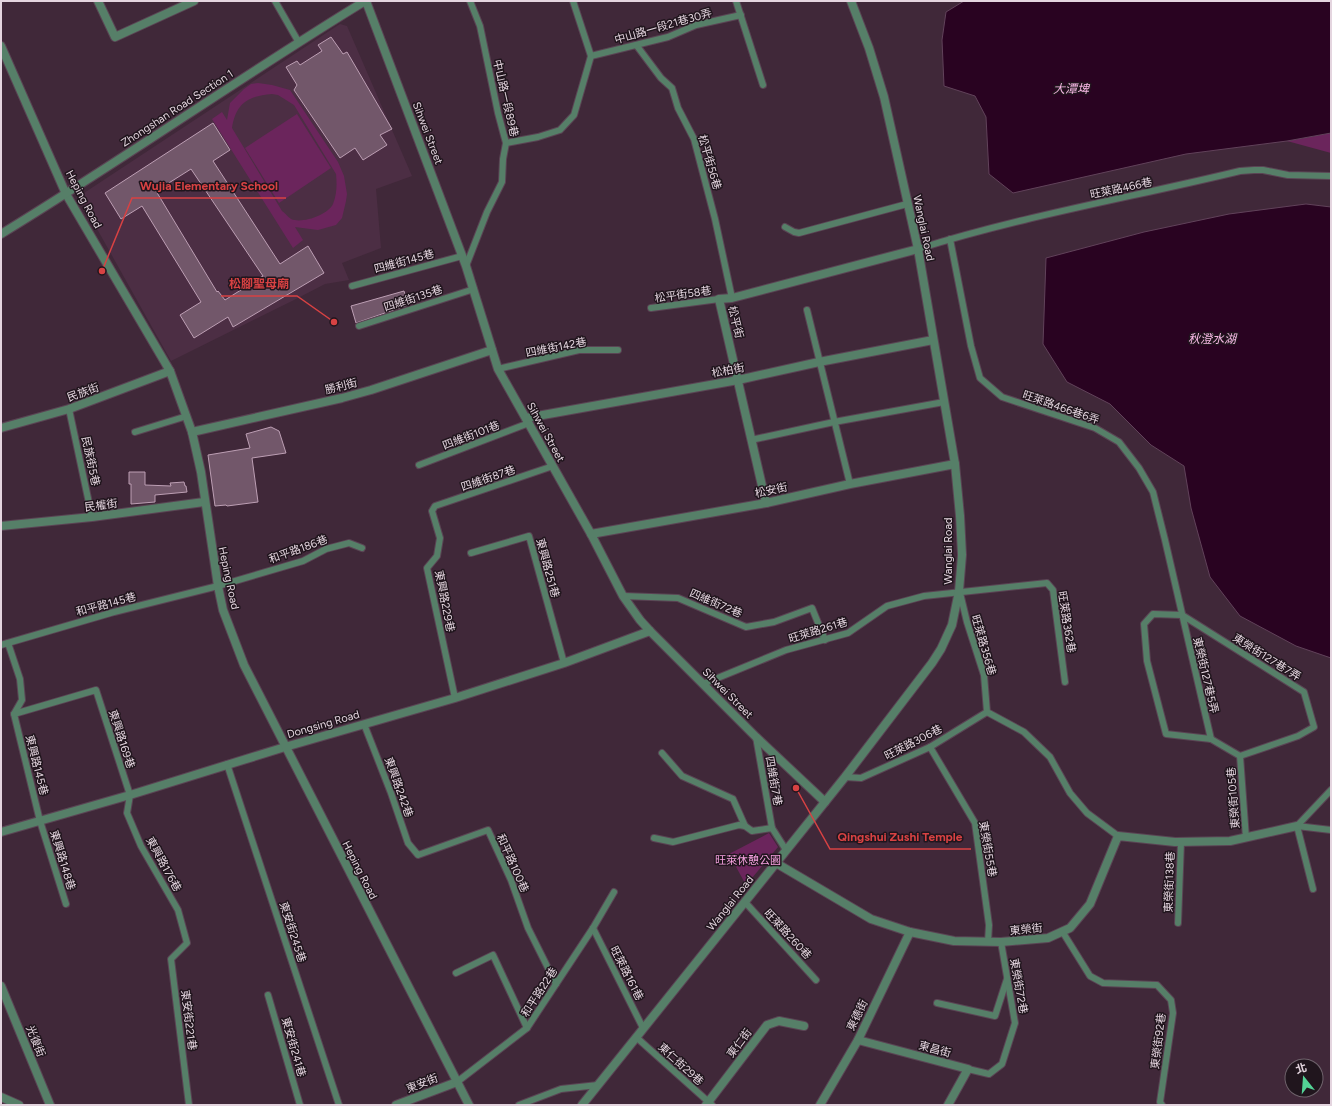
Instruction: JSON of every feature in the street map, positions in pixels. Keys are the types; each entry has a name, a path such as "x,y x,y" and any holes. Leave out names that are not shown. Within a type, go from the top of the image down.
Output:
{"street":[{"path":"98,1 114,38 194,1"},
{"name":"Zhongshan Road Section 1","path":"1,234 66,194 298,42 366,1"},
{"name":"Sihwei Street","path":"366,1 466,266 498,369 591,534 623,596 650,631 756,737 825,802"},
{"name":"Wanglai Road","path":"582,1105 845,777 932,663 941,649 952,624 959,591 962,555 955,464 918,249 884,97 869,48 851,1"},
{"name":"Heping Road","path":"2,50 66,194 170,371 192,432 201,472 204,502 218,586 224,610 244,665 469,1105"},
{"name":"松平街","path":"766,503 719,299 732,298 918,249"},
{"name":"松柏街","path":"527,421 934,340"},
{"name":"勝利街","path":"192,432 357,394 492,350"},
{"name":"民族街","path":"1,428 69,409 170,371"},
{"name":"松安街","path":"591,534 766,503 850,484 955,464"},
{"name":"民權街","path":"1,526 92,517 204,502"},
{"name":"Dongsing Road","path":"1,832 130,795 227,764 455,698 564,663 650,631"},
{"path":"1118,836 1181,842 1230,841 1297,826"},
{"name":"東榮街","path":"776,863 871,919 910,932 954,941 1001,942 1048,938 1070,928 1090,904 1118,836"},
{"name":"東德街","path":"820,1105 858,1040 910,932"},
{"name":"光復街","path":"1,986 50,1105"},
{"name":"東仁街","path":"709,1104 767,1026 779,1021 804,1026"},
{"name":"東昌街","path":"858,1040 968,1069"},
{"path":"948,1105 968,1069"},
{"name":"東安街","path":"396,1105 457,1082"},
{"path":"1,1097 19,1105"}],"lane":[{"path":"275,1 298,42"},
{"name":"中山路一段89巷","path":"466,266 487,212 502,182 503,159 506,143 498,114 480,26 470,1"},
{"path":"506,143 538,138 560,130 574,115 591,56 573,1"},
{"path":"736,1 763,85"},
{"name":"中山路一段21巷30弄","path":"591,56 637,46 668,37 696,25 741,15"},
{"name":"松平街56巷","path":"637,46 661,78 672,88 678,108 694,139 715,220 732,298"},
{"name":"旺萊路466巷","path":"918,249 950,239 1064,211 1240,171 1258,170 1288,175 1298,174 1331,176"},
{"path":"784,227 798,233 907,204"},
{"name":"旺萊路466巷6弄","path":"950,239 971,346 980,378 1002,396 1095,428 1119,442 1139,468 1152,492 1165,540 1182,615"},
{"name":"四維街145巷","path":"352,286 462,256"},
{"name":"四維街135巷","path":"359,326 474,289"},
{"name":"松平街58巷","path":"651,308 719,299"},
{"path":"807,310 850,484"},
{"name":"四維街142巷","path":"498,369 579,350 618,350"},
{"path":"751,440 834,422 944,402"},
{"name":"民族街5巷","path":"69,409 92,517"},
{"path":"135,432 187,416"},
{"name":"四維街101巷","path":"419,465 527,421"},
{"name":"四維街87巷","path":"432,511 435,506 553,466"},
{"name":"東興路229巷","path":"432,511 440,538 437,556 427,568 455,698"},
{"name":"東興路251巷","path":"472,552 529,536 564,663"},
{"name":"和平路186巷","path":"218,586 303,560 326,549 349,543 362,548"},
{"name":"旺萊路362巷","path":"959,591 1047,583 1053,590 1065,682"},
{"name":"和平路145巷","path":"1,645 114,612 218,586"},
{"name":"旺萊路261巷","path":"704,684 786,650 848,633 887,606 924,596 959,591"},
{"name":"旺萊路356巷","path":"959,591 984,675 986,712"},
{"name":"四維街72巷","path":"623,596 678,598 746,626 774,622 812,608 825,640"},
{"path":"1182,615 1153,614 1144,624 1147,661 1166,734 1211,739 1240,756"},
{"name":"東榮街127巷5弄","path":"1182,615 1211,739"},
{"name":"東榮街127巷7弄","path":"1182,615 1304,692 1314,727 1298,736 1240,756"},
{"path":"8,643 20,679 22,700 14,714"},
{"name":"東興路169巷","path":"14,714 96,690 130,795"},
{"path":"986,712 1024,732 1050,757 1070,793 1087,813 1118,836"},
{"name":"旺萊路306巷","path":"845,777 861,778 930,747 986,712"},
{"name":"東興路145巷","path":"14,714 40,821"},
{"name":"東興路242巷","path":"364,724 391,793 408,843 418,856"},
{"name":"四維街7巷","path":"756,737 772,828"},
{"name":"東榮街55巷","path":"930,747 974,823 989,925 988,942"},
{"path":"662,753 682,776 733,799 745,826"},
{"name":"東榮街105巷","path":"1240,756 1246,838"},
{"name":"東安街245巷","path":"227,764 339,1105"},
{"path":"1297,826 1331,790"},
{"name":"東興路176巷","path":"130,795 127,813 141,846 178,910 186,944"},
{"name":"東興路148巷","path":"40,821 66,904"},
{"path":"654,838 673,842 739,825 745,826 752,831 772,828 786,850"},
{"path":"1297,826 1331,830"},
{"path":"1297,826 1313,889"},
{"name":"和平路100巷","path":"418,856 488,830 511,880 528,928 556,984"},
{"name":"東榮街138巷","path":"1178,923 1181,842"},
{"name":"和平路22巷","path":"457,1082 527,1028 593,928 614,892"},
{"name":"旺萊路260巷","path":"745,902 816,980"},
{"name":"旺萊路161巷","path":"593,928 643,1028"},
{"name":"東榮街92巷","path":"1062,931 1090,976 1103,983 1157,985 1171,1000 1173,1013 1160,1102 1162,1105"},
{"name":"東榮街72巷","path":"968,1069 988,1074 1002,1064 1015,1023 1001,942"},
{"name":"東安街221巷","path":"186,944 171,959 189,1105"},
{"path":"456,973 493,955 527,1028"},
{"path":"937,1003 995,1016 1007,977"},
{"name":"東安街241巷","path":"268,995 300,1105"},
{"name":"東仁街29巷","path":"636,1037 709,1104"},
{"path":"519,1105 561,1089 598,1085"}],"shaded area":[{"path":"340,24 347,26 412,176 376,189 381,248 342,263 349,280 325,284 171,361 82,202 84,193"}],"green space":[{"path":"258,83 272,85 290,90 338,162 344,176 347,194 342,218 336,225 318,230 295,227 303,240 293,248 212,119 222,112 227,120 230,103 251,84","holes":["264,95 278,95 294,105 336,174 337,182 333,204 326,212 314,218 302,220 291,219 282,211 232,128 237,112 244,102"]},
{"path":"297,114 331,168 279,203 245,148"},
{"path":"1331,133 1331,153 1287,141"},
{"name":"旺萊休憩公園","path":"769,833 778,847 746,885 729,854"}],"water":[{"name":"大潭埤","path":"964,1 1331,1 1331,133 1287,141 1186,154 1013,193 989,174 986,117 975,96 944,86 942,40 946,12"},
{"name":"秋澄水湖","path":"1306,204 1331,207 1331,658 1296,646 1240,616 1210,577 1191,508 1184,466 1151,445 1110,404 1067,382 1043,344 1046,258 1144,232 1229,214"}],"building":[{"path":"331,37 343,54 347,52 392,129 380,135 387,145 363,160 355,148 340,158 294,90 297,85 286,67 297,61 300,65 322,51 318,45"},
{"path":"213,123 230,150 213,161 280,264 308,246 324,273 233,327 228,317 194,338 180,315 201,302 142,206 121,219 105,193","holes":["191,169 263,276 225,300 218,291 217,292 156,191"]},
{"path":"404,291 408,305 356,323 351,306"},
{"path":"271,427 279,431 286,453 252,458 258,502 215,506 208,455 250,448 246,434"},
{"path":"129,472 145,472 145,485 171,486 170,483 184,482 187,492 155,495 155,502 131,504 131,484 129,484"}],"place":[{"name":"Wujia Elementary School","path":"102,271"},
{"name":"松腳聖母廟","path":"334,322"},
{"name":"Qingshui Zushi Temple","path":"796,788"}]}
